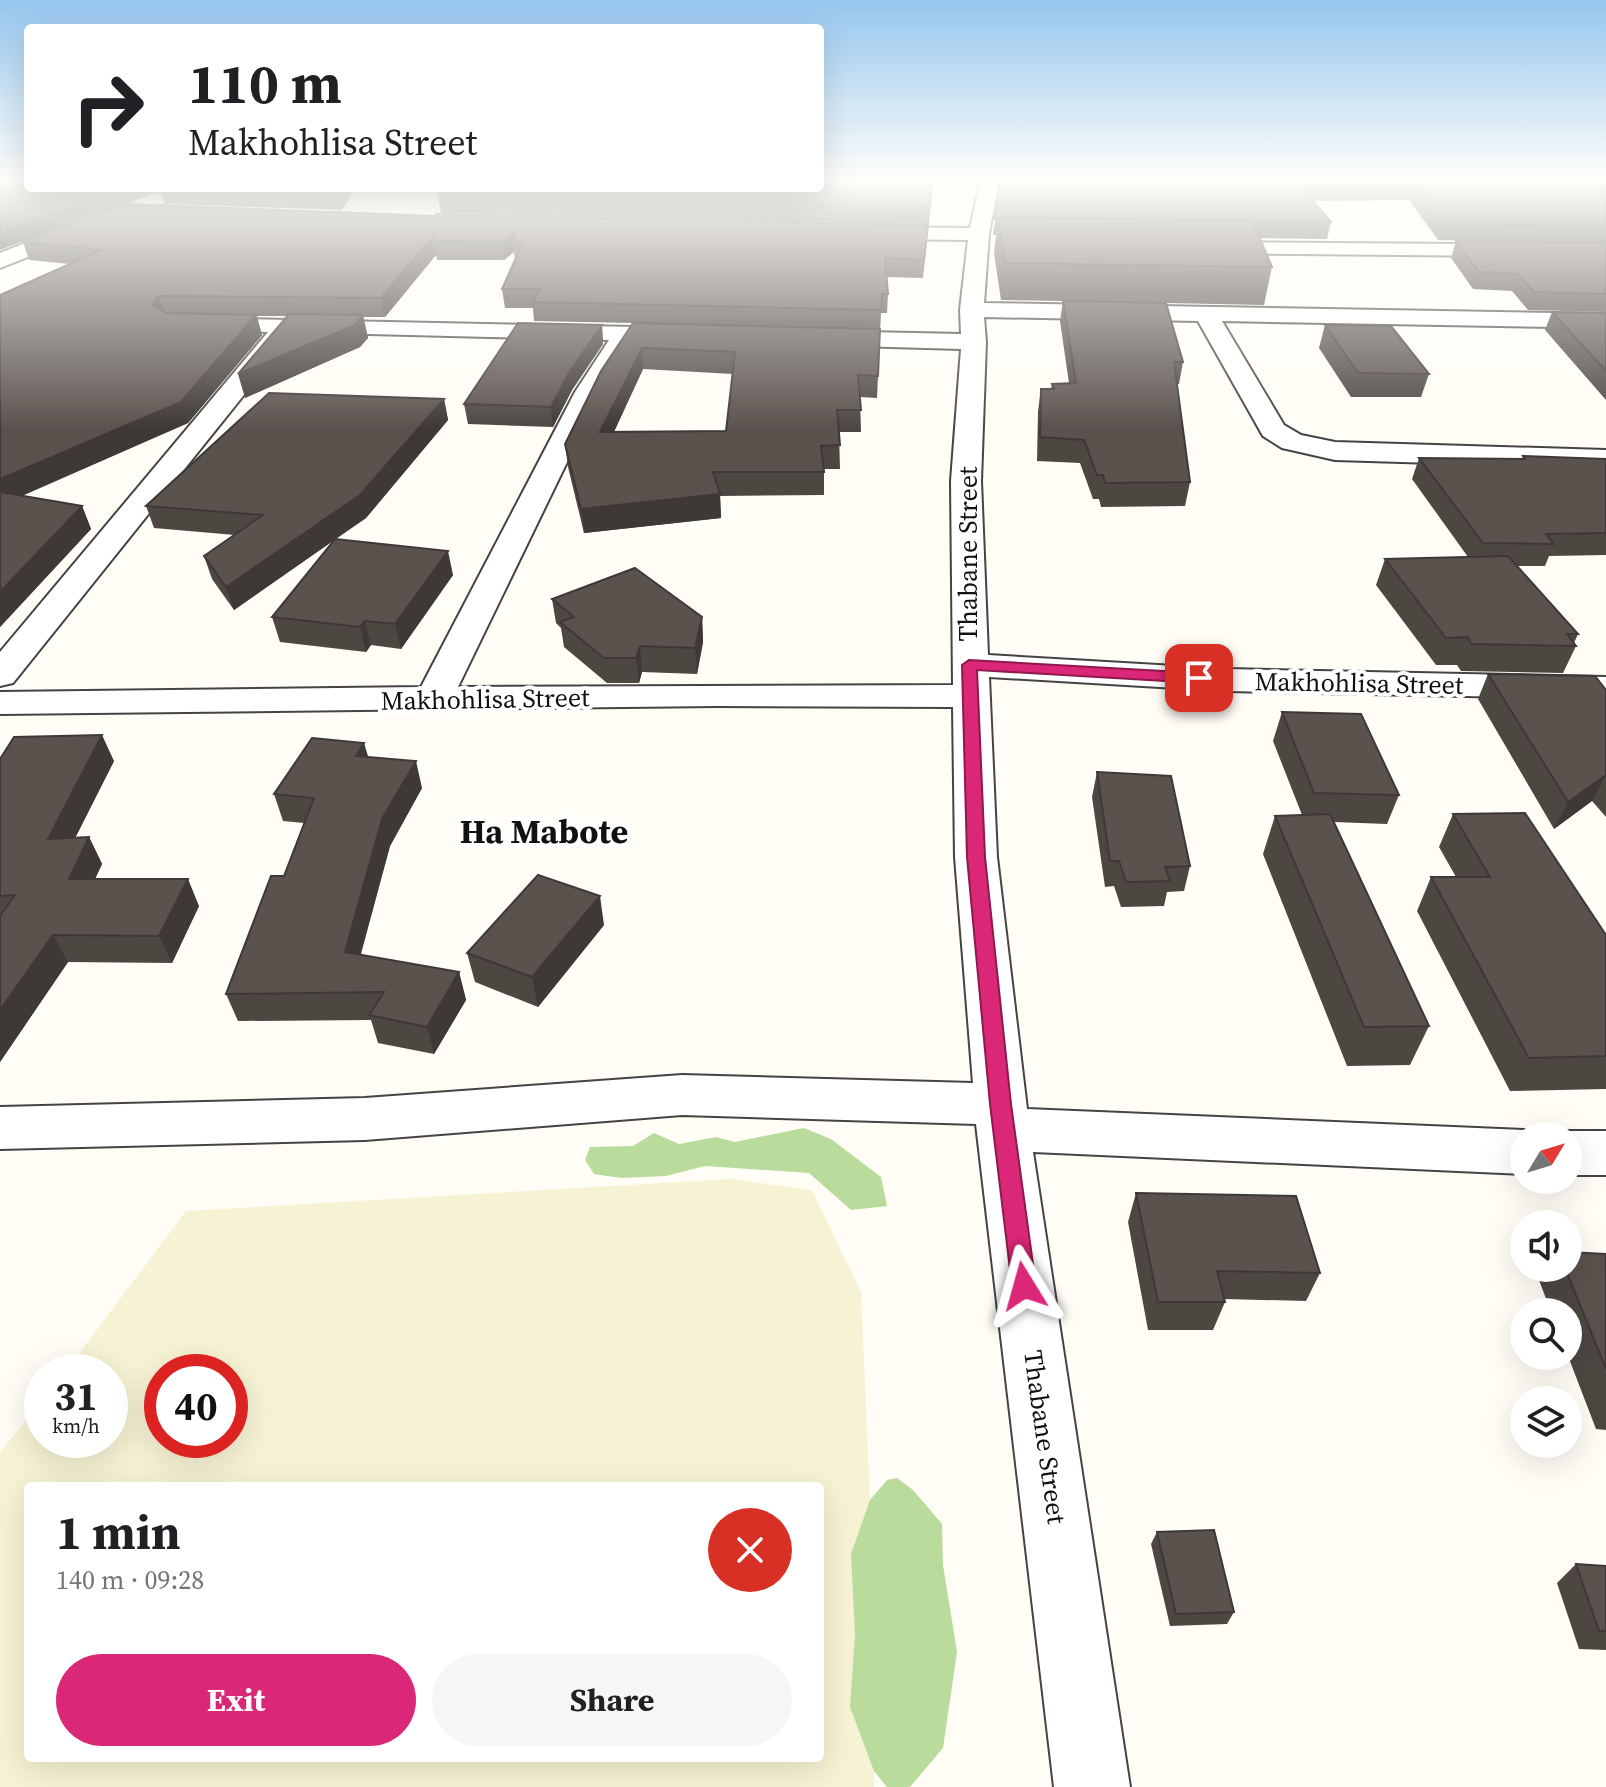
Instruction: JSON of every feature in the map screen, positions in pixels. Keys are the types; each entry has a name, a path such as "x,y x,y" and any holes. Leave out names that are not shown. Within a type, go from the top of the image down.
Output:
{"street":[{"name":"Thabane Street","path":"981,262 973,326 966,481 976,857 1002,1117 1092,1787"},
{"path":"796,338 973,326 1207,316 1346,315 1606,321"},
{"path":"1207,316 1273,430 1292,442 1335,451 1606,459"},
{"path":"173,323 703,335"},
{"path":"0,675 287,325"},
{"path":"433,700 588,392 626,333"},
{"name":"Makhohlisa Street","path":"0,703 718,695 970,680 1227,680 1606,688"},
{"path":"0,1128 365,1119 682,1095 1510,1151"},
{"path":"1582,1153 1606,1153"}],"shaded area":[{"path":"731,1179 812,1190 861,1292 870,1500 874,1787 0,1787 0,1452 24,1423 24,1458 128,1458 128,1354 79,1354 186,1211"}],"green space":[{"path":"804,1128 831,1139 881,1177 887,1206 851,1210 809,1173 705,1166 666,1176 621,1178 594,1174 585,1160 590,1147 633,1146 654,1133 679,1144 716,1137 735,1142"},
{"path":"897,1478 913,1490 942,1524 943,1565 957,1652 943,1748 910,1787 887,1787 874,1771 850,1707 855,1635 851,1554 870,1500 887,1480"}],"building":[{"path":"73,262 411,262 381,298 159,296 152,305 166,313 256,315 181,402 0,479 0,295"},
{"path":"514,262 885,262 888,294 882,294 881,310 532,302 540,289 502,289"},
{"path":"1270,262 1272,267 1005,263"},
{"path":"1472,262 1606,262 1606,294 1534,292 1518,274 1479,272"},
{"path":"1063,301 1166,303 1183,362 1174,362 1190,482 1105,483 1103,475 1097,475 1084,440 1040,437 1041,389 1054,389 1052,384 1076,383"},
{"path":"1552,312 1606,313 1606,371"},
{"path":"289,314 363,315 355,325 238,374"},
{"path":"518,323 602,325 570,371 551,407 464,404"},
{"path":"633,323 880,329 878,376 858,375 861,410 837,410 840,445 821,446 824,472 713,472 720,494 581,509 565,444 601,371","holes":["642,348 735,352 726,431 600,432"]},
{"path":"1325,325 1391,326 1429,374 1358,373"},
{"path":"269,393 444,399 360,495 226,587 204,556 263,515 146,506"},
{"path":"1523,456 1606,459 1606,533 1546,534 1554,544 1483,543 1419,458 1525,459"},
{"path":"0,492 82,506 0,592"},
{"path":"335,539 448,551 395,624 365,621 360,627 272,617"},
{"path":"1508,556 1578,634 1567,634 1576,646 1471,644 1468,637 1446,638 1385,559"},
{"path":"635,568 702,617 695,648 640,646 636,658 604,658 560,622 574,617 552,599"},
{"path":"1488,674 1595,676 1606,690 1606,775 1568,802"},
{"path":"1282,712 1361,714 1399,795 1314,793"},
{"path":"102,735 48,839 89,837 69,879 188,879 159,936 53,935 0,1010 0,916 15,895 0,896 0,759 14,737"},
{"path":"312,738 364,743 356,756 416,761 382,819 345,952 459,972 427,1027 369,1015 384,992 226,994 271,876 284,876 314,798 274,794"},
{"path":"1097,772 1171,776 1190,866 1165,867 1170,881 1126,882 1119,861 1110,861"},
{"path":"1525,813 1606,935 1606,1056 1529,1058 1431,877 1490,877 1453,814"},
{"path":"1330,814 1429,1026 1364,1027 1275,816"},
{"path":"538,875 600,896 532,977 467,953"},
{"path":"1136,1193 1296,1196 1320,1273 1217,1271 1225,1302 1158,1302"},
{"path":"1582,1253 1606,1254 1606,1369 1582,1310 1582,1298 1577,1298 1571,1282 1582,1282"},
{"path":"1214,1530 1234,1612 1176,1614 1157,1532"},
{"path":"1576,1564 1606,1566 1606,1631 1599,1631"}],"district":[{"name":"Ha Mabote","path":"544,831"}],"route":[{"path":"1024,1286 1000,1104 976,857 969,665 1199,678"}]}
